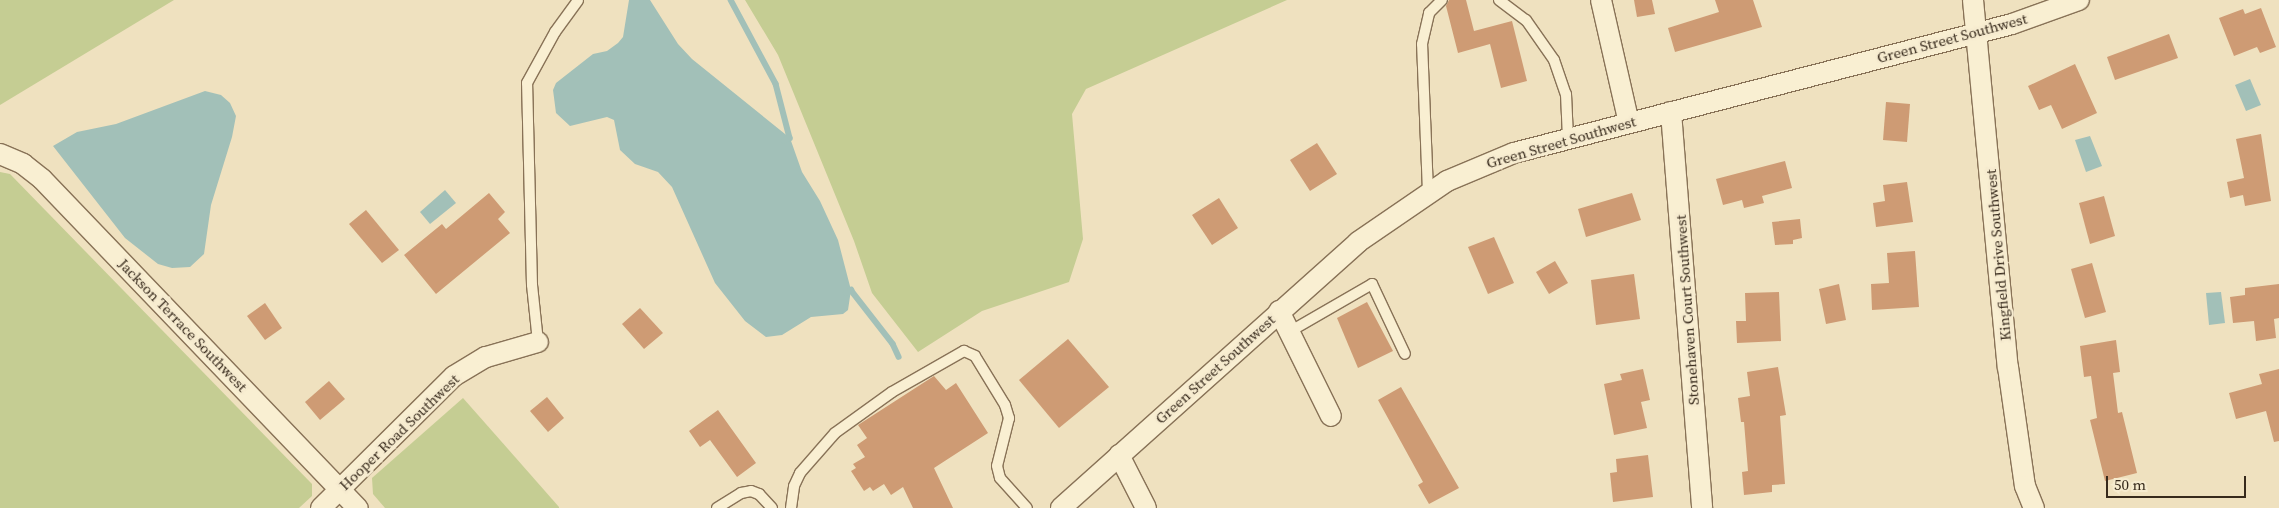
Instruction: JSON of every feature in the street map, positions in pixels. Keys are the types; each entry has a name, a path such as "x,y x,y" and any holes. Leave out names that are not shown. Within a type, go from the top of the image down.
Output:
{"street":[{"path":"1601,0 1629,122"},
{"name":"Kingfield Drive Southwest","path":"1973,0 2008,367 2025,486 2034,508"},
{"name":"Green Street Southwest","path":"1061,508 1358,242 1428,192 1478,166 1568,138 1977,32 2079,0"},
{"name":"Stonehaven Court Southwest","path":"1672,112 1702,508"},
{"name":"Jackson Terrace Southwest","path":"0,154 23,164 42,179 341,488 358,508"},
{"path":"1279,311 1331,416"},
{"name":"Hooper Road Southwest","path":"321,508 454,376 486,357 538,342"},
{"path":"1119,455 1146,508"}],"lane":[{"path":"538,342 532,275 527,83 555,32 578,0"},
{"path":"1428,192 1422,44 1429,13 1442,0"},
{"path":"1498,0 1526,20 1554,60 1566,94 1568,138"},
{"path":"1289,332 1372,284 1405,354"},
{"path":"791,508 794,486 800,473 835,432 892,392 964,351 976,356 1005,405 1009,418 997,466 1000,478 1027,508"},
{"path":"716,508 741,493 751,491 772,508"}],"green space":[{"path":"0,0 174,0 0,105"},
{"path":"745,0 1287,0 1086,89 1072,114 1083,239 1069,282 982,311 918,352 872,293 854,241 778,55"},
{"path":"0,172 10,174 312,484 312,496 299,508 0,508"},
{"path":"463,398 559,508 385,508 373,494 372,478"}],"water":[{"path":"629,0 650,0 678,44 692,59 790,138 802,172 820,201 838,240 851,290 848,310 843,314 811,317 782,335 766,337 745,321 715,283 672,187 658,172 635,164 620,150 614,120 607,117 570,126 556,113 553,90 556,83 593,54 607,51 618,43 623,37"},
{"path":"2250,79 2261,105 2246,111 2235,85"},
{"path":"205,91 221,95 230,103 236,116 232,137 211,205 204,254 190,267 172,268 158,264 125,238 53,146 77,132 116,124"},
{"path":"2090,136 2102,166 2086,172 2075,140"},
{"path":"445,190 456,203 430,224 420,212"},
{"path":"2221,292 2225,323 2209,325 2206,293"}],"building":[{"path":"1449,0 1466,0 1474,31 1512,21 1527,81 1501,88 1490,44 1458,53 1446,6"},
{"path":"1634,0 1652,0 1655,14 1637,17"},
{"path":"1715,0 1753,0 1762,27 1675,52 1668,28 1719,12"},
{"path":"2261,8 2276,47 2260,53 2257,47 2234,56 2219,18 2243,9 2245,14"},
{"path":"2169,34 2178,58 2115,80 2107,57"},
{"path":"2075,64 2097,113 2062,129 2051,105 2039,110 2028,86"},
{"path":"1886,102 1910,104 1907,142 1883,140"},
{"path":"2261,134 2271,201 2245,206 2243,195 2230,198 2227,182 2244,178 2236,139"},
{"path":"1317,143 1337,174 1310,191 1290,160"},
{"path":"1785,161 1792,188 1762,196 1764,203 1744,208 1742,200 1723,205 1716,179"},
{"path":"1907,182 1913,222 1876,227 1873,203 1885,201 1883,185"},
{"path":"489,193 505,212 498,219 510,233 436,294 404,255 442,224 446,229"},
{"path":"1632,193 1641,220 1586,237 1578,209"},
{"path":"2104,196 2115,236 2090,244 2079,203"},
{"path":"1219,198 1238,228 1212,245 1192,215"},
{"path":"366,210 399,250 382,263 349,224"},
{"path":"1800,219 1802,238 1793,240 1793,244 1775,245 1772,222"},
{"path":"1494,237 1514,283 1488,294 1468,247"},
{"path":"1915,251 1919,307 1872,310 1871,284 1889,283 1887,253"},
{"path":"1555,261 1568,283 1549,294 1536,272"},
{"path":"2092,263 2106,312 2085,318 2071,269"},
{"path":"1634,274 1640,319 1596,325 1591,280"},
{"path":"1839,284 1846,320 1826,324 1819,289"},
{"path":"2279,284 2279,318 2274,319 2276,338 2256,341 2254,321 2233,323 2230,297 2245,295 2245,288"},
{"path":"1779,292 1781,341 1737,343 1736,321 1746,321 1745,293"},
{"path":"1367,302 1393,351 1358,368 1337,318"},
{"path":"265,303 282,328 265,340 247,316"},
{"path":"640,308 663,333 644,349 622,324"},
{"path":"1068,339 1109,387 1059,428 1019,380"},
{"path":"2116,340 2120,372 2113,373 2118,413 2122,412 2137,473 2105,481 2090,420 2097,418 2091,376 2084,377 2080,346"},
{"path":"1778,367 1786,415 1780,416 1785,484 1772,485 1772,492 1744,495 1742,472 1748,471 1744,422 1741,422 1738,398 1750,396 1747,372"},
{"path":"1643,369 1650,400 1641,402 1647,428 1614,435 1604,384 1622,380 1620,374"},
{"path":"2279,369 2279,441 2274,442 2266,411 2236,419 2229,393 2262,384 2259,374"},
{"path":"934,376 946,390 956,383 988,433 934,468 953,508 913,508 903,487 891,495 884,484 873,491 870,487 864,491 851,471 856,468 853,464 865,457 857,445 867,438 858,425"},
{"path":"329,381 345,399 320,420 305,402"},
{"path":"1401,387 1459,488 1429,504 1418,485 1423,482 1378,400"},
{"path":"547,397 564,418 548,432 530,411"},
{"path":"718,410 756,463 737,477 710,440 700,447 689,431"},
{"path":"1648,455 1653,497 1613,502 1610,473 1617,472 1616,459"}],"waterway":[{"path":"731,0 776,84 790,138 785,141"},
{"path":"846,293 851,290 893,344 899,357"}]}
